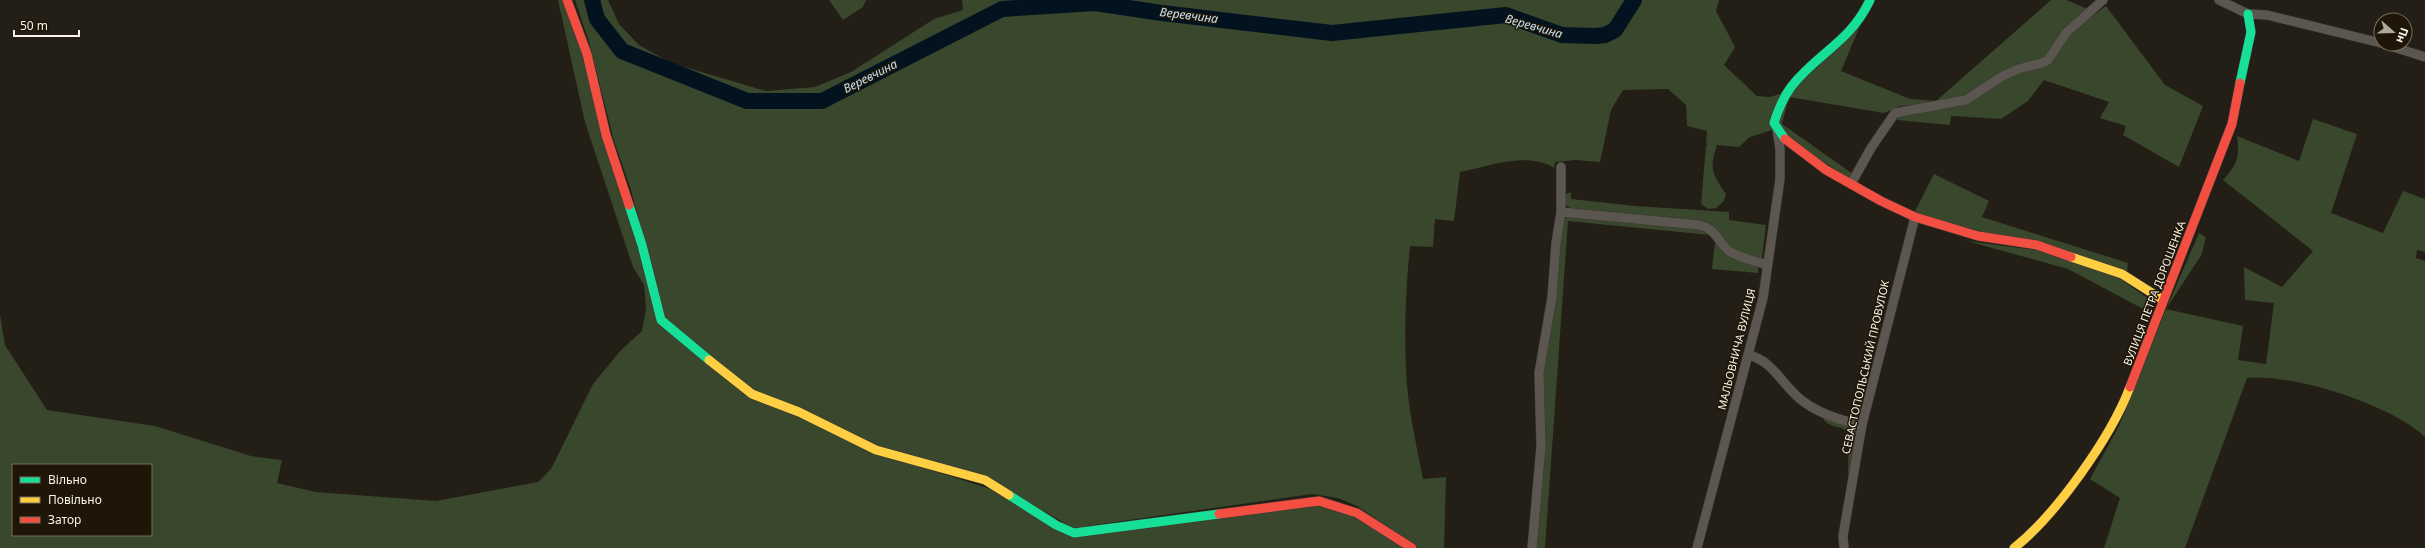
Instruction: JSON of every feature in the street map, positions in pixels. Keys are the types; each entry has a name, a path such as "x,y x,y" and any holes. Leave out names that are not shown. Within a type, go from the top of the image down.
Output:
{"street":[{"path":"567,0 587,54 606,135 642,245 661,320 672,331 752,394 799,412 876,450 985,480 1056,525 1074,532 1319,501 1340,504 1367,518 1412,548"},
{"path":"1870,0 1859,20 1841,41 1794,80 1776,110 1775,126 1788,143 1851,184 1915,218 1978,236 2037,245 2122,274 2163,300"},
{"path":"1851,184 1871,148 1895,113 1966,100 2001,77 2018,69 2042,64 2048,60 2066,33 2103,0"},
{"path":"2219,0 2248,14 2267,15 2373,42"},
{"name":"ВУЛИЦЯ ПЕТРА ДОРОШЕНКА","path":"2014,548 2038,528 2050,514 2117,418 2136,373 2232,124 2250,32 2248,14"},
{"path":"2408,52 2425,57"},
{"name":"МАЛЬОВНИЧА ВУЛИЦЯ","path":"1697,548 1763,298 1780,168 1775,126"},
{"path":"1532,548 1541,446 1539,373 1552,297 1556,243 1561,212 1561,167"},
{"path":"1561,212 1700,224 1716,233 1723,244 1735,254 1767,265"},
{"name":"СЕВАСТОПОЛЬСЬКИЙ ПРОВУЛОК","path":"1844,548 1842,536 1862,425 1915,218"},
{"path":"1748,355 1754,356 1778,374 1804,403 1862,425"}],"green space":[{"path":"558,0 563,0 583,55 659,321 745,394 900,460 1000,492 1058,529 1317,504 1341,507 1407,548 0,548 0,315 5,345 47,410 155,426 251,456 282,460 277,483 316,492 436,501 538,482 551,469 593,384 621,350 642,331 646,309 644,285 633,267 585,122"},
{"path":"575,0 608,0 619,24 639,45 671,63 766,91 815,87 851,72 934,19 963,10 962,0 1719,0 1716,11 1735,47 1724,65 1757,96 1770,97 1783,93 1772,130 1750,137 1739,147 1717,145 1713,160 1713,171 1726,194 1724,201 1716,208 1708,209 1701,204 1706,146 1708,144 1706,143 1707,131 1687,126 1686,105 1668,89 1623,90 1611,110 1600,162 1575,160 1555,162 1554,168 1543,163 1520,160 1460,172 1454,221 1435,219 1433,247 1410,246 1407,276 1405,353 1408,396 1423,479 1446,477 1444,548 1419,548 1357,506 1338,498 1312,494 1073,528 983,476 882,449 751,389 665,320 631,190 614,141 589,42"},
{"path":"829,0 866,0 863,7 843,20"},
{"path":"2051,0 2066,0 2088,9 2047,56 1965,97 1928,104 1900,106 1884,113 1789,97 1782,124 1853,174 1850,179 1791,141 1778,124 1787,96 1860,26 1841,71 1910,99 1936,101"},
{"path":"2106,6 2165,85 2203,106 2179,167 2123,135 2126,126 2100,118 2109,102 2044,80 2028,101 2001,119 1951,116 1950,125 1897,120 1899,117 1966,104 2007,76 2047,64 2072,31"},
{"path":"2313,119 2357,134 2331,213 2383,233 2403,191 2425,199 2425,252 2417,250 2416,258 2425,261 2425,437 2410,425 2390,414 2366,403 2340,394 2314,386 2289,381 2266,378 2247,378 2185,548 2104,548 2120,498 2090,479 2119,426 2166,309 2243,326 2238,360 2266,364 2274,303 2245,300 2244,267 2282,287 2313,251 2223,180 2232,170 2238,155 2237,136 2299,161"},
{"path":"1934,174 1989,201 1982,217 2128,263 2127,272 1914,213"},
{"path":"1571,192 1571,199 1635,206 1729,212 1729,220 1766,225 1762,259 1745,255 1733,249 1726,243 1713,226 1705,221 1572,209 1566,205 1564,195"},
{"path":"1570,216 1703,229 1710,235 1568,221 1545,548 1536,548 1542,374 1561,226 1564,219"},
{"path":"2199,233 2206,237 2202,254 2166,309"},
{"path":"1967,241 2036,250 2119,278 2153,302 2149,312 2068,269"},
{"path":"1715,242 1723,252 1758,267 1758,273 1712,269"},
{"path":"1826,416 1854,427 1857,431 1848,477 1849,433 1846,430 1826,422 1823,419"}],"waterway":[{"name":"Веревчина","path":"592,0 597,19 622,51 747,101 822,101 1002,9 1095,3 1162,13 1332,33 1506,15 1562,35 1596,36 1605,35 1615,30 1634,0"}],"traffic: fast":[{"path":"1785,139 1774,123 1777,113 1788,91 1801,75 1843,38 1853,27 1862,15 1870,0"},
{"path":"2240,83 2251,32 2248,14"},
{"path":"629,205 642,245 661,320 709,360"},
{"path":"1009,495 1056,525 1074,533 1219,514"}],"traffic: slow":[{"path":"2071,257 2122,274 2163,300"},
{"path":"709,360 752,394 799,412 876,450 985,480 1009,495"},
{"path":"2014,548 2047,516 2081,474 2110,429 2130,387"}],"traffic: jam":[{"path":"567,0 587,54 606,135 629,205"},
{"path":"2130,387 2232,124 2240,83"},
{"path":"1785,139 1826,170 1881,201 1915,217 1978,236 2037,245 2071,257"},
{"path":"1219,514 1319,501 1357,513 1412,548"}]}
